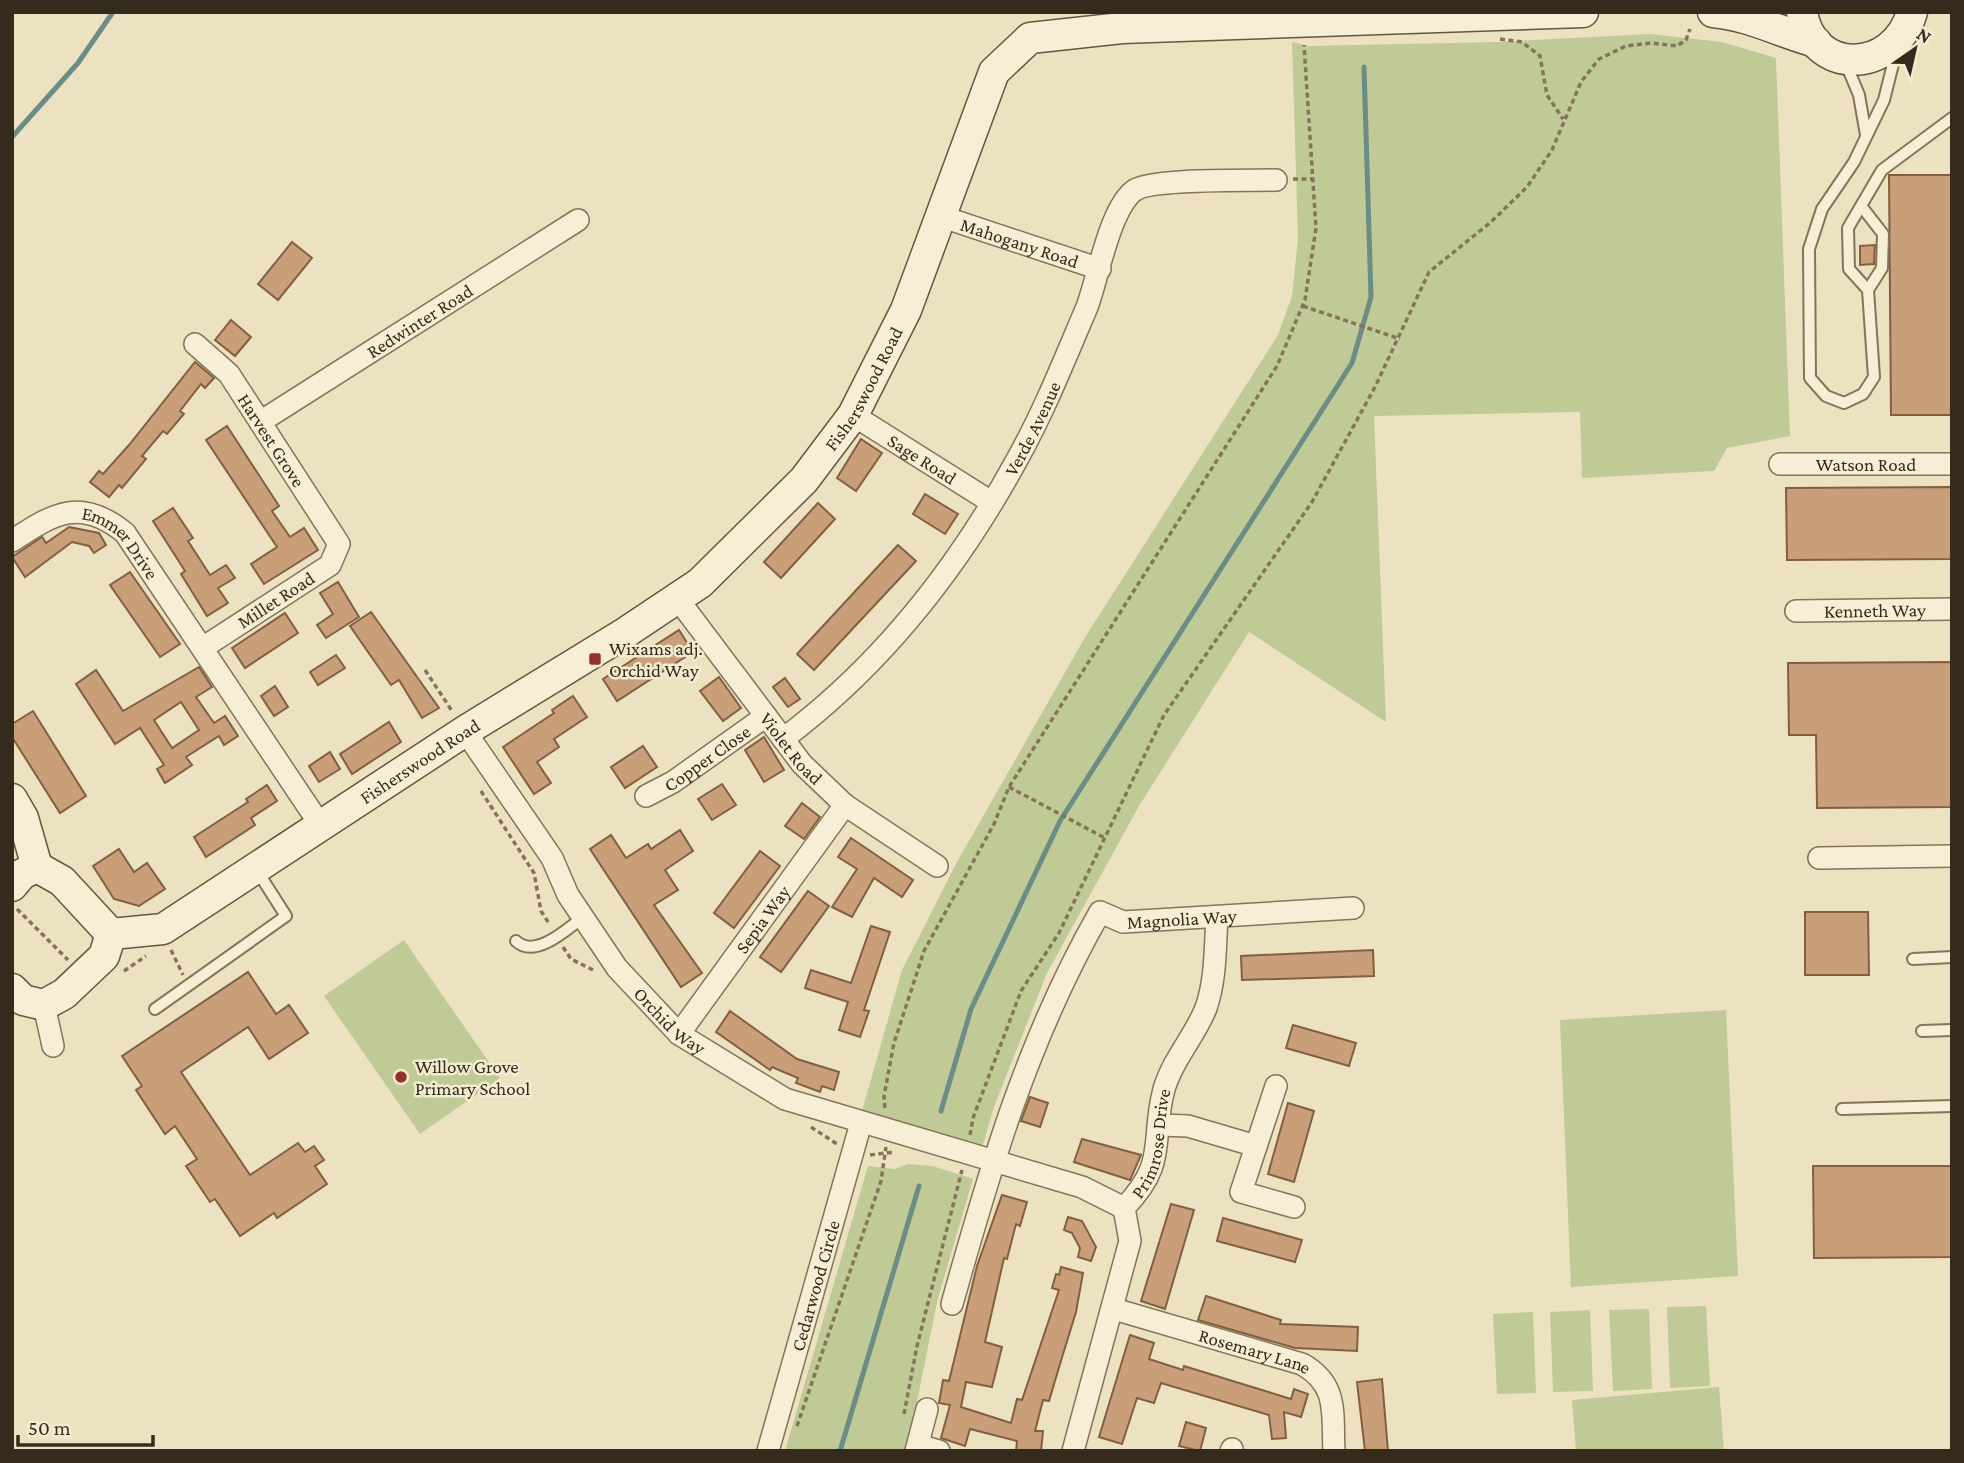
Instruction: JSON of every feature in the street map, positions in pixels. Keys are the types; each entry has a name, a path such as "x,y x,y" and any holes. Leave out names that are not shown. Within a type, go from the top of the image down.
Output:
{"street":[{"name":"Fisherswood Road","path":"111,934 165,935 255,867 700,583 804,480 853,415 906,310 994,72 1030,38 1122,28 1583,12"},
{"path":"1802,12 1808,30 1816,42"},
{"path":"1701,20 1748,14 1816,42 1843,58 1873,58 1912,23"},
{"name":"Verde Avenue","path":"783,739 825,708 871,664 918,610 961,550 1020,454 1087,306 1117,215 1125,199 1146,185 1276,180"},
{"name":"Mahogany Road","path":"940,216 1100,269"},
{"name":"Redwinter Road","path":"260,422 578,220"},
{"name":"Harvest Grove","path":"195,344 229,374 339,544"},
{"name":"Sage Road","path":"853,415 990,502"},
{"name":"Watson Road","path":"1780,464 1952,464"},
{"name":"Emmer Drive","path":"12,541 58,513 86,513 110,520 125,533 321,826"},
{"name":"Millet Road","path":"202,645 330,565 339,544"},
{"name":"Violet Road","path":"677,598 802,764 845,805 937,866"},
{"name":"Kenneth Way","path":"1796,611 1952,609"},
{"name":"Copper Close","path":"646,796 673,782 766,716"},
{"name":"Orchid Way","path":"465,731 552,858 582,918 636,992 679,1034 785,1099 1083,1187 1124,1208"},
{"path":"12,799 23,818 37,867 62,881 111,934 104,956 64,994 44,1005 23,1000 12,989"},
{"name":"Sepia Way","path":"679,1034 845,805"},
{"path":"1819,858 1952,856"},
{"path":"12,886 22,874 37,867"},
{"name":"Magnolia Way","path":"992,1162 1009,1110 1042,1028 1100,912 1123,922 1353,908"},
{"name":"Primrose Drive","path":"1073,1451 1114,1309 1130,1241 1124,1208 1149,1177 1159,1145 1164,1090 1176,1060 1205,1010 1214,981 1217,917"},
{"path":"44,1005 53,1046"},
{"path":"1276,1086 1241,1192 1294,1207"},
{"name":"Cedarwood Circle","path":"767,1439 861,1123"},
{"path":"1160,1125 1188,1126 1256,1146"},
{"path":"952,1304 992,1162"},
{"name":"Rosemary Lane","path":"1114,1309 1302,1364 1319,1374 1331,1393 1334,1451"},
{"path":"927,1409 917,1448 939,1451"}],"lane":[{"path":"1863,207 1883,234 1882,268 1868,290 1874,377 1864,394 1844,403 1826,396 1810,378 1809,249 1822,209 1854,162 1884,100 1912,23"},
{"path":"1843,58 1859,95 1866,135"},
{"path":"1868,290 1849,269 1848,228 1863,207 1882,170 1952,118"},
{"path":"155,1009 286,916 255,867"},
{"path":"516,941 521,945 537,947 582,918"},
{"path":"1913,959 1952,957"},
{"path":"1922,1031 1952,1030"},
{"path":"1842,1109 1952,1106"}],"path":[{"path":"1491,15 1497,38 1507,42 1522,42 1541,56 1547,95 1556,113 1564,119"},
{"path":"902,1424 917,1346 967,1154 973,1118 1021,991 1059,933 1164,715 1312,502 1400,339 1429,272 1491,222 1527,187 1552,150 1581,82 1599,58 1626,46 1651,43 1677,46 1686,40 1701,20"},
{"path":"796,1428 876,1195 888,1130 884,1096 894,1043 924,951 994,824 1009,787 1277,366 1303,306 1316,228 1303,21"},
{"path":"1303,306 1400,339"},
{"path":"425,670 465,731"},
{"path":"477,786 534,873 541,911 571,959 602,975"},
{"path":"1009,787 1105,838"},
{"path":"12,904 83,975"},
{"path":"119,974 165,935 178,967 190,984"},
{"path":"810,1126 820,1135 865,1155 904,1151"}],"green space":[{"path":"1650,34 1722,42 1776,58 1790,436 1727,448 1714,471 1582,478 1580,412 1374,416 1386,722 1249,632 1139,806 1047,973 994,1107 982,1148 862,1111 902,970 957,862 1084,639 1278,335 1292,296 1298,239 1292,42 1308,46 1496,42"},
{"path":"404,940 500,1078 420,1134 324,996"},
{"path":"1726,1010 1738,1276 1571,1287 1560,1020"},
{"path":"908,1164 933,1166 973,1179 937,1302 907,1451 785,1451 868,1166 895,1169"},
{"path":"1706,1306 1710,1386 1670,1388 1667,1307"},
{"path":"1649,1309 1652,1389 1613,1391 1609,1310"},
{"path":"1590,1310 1593,1391 1553,1392 1550,1312"},
{"path":"1533,1312 1536,1393 1497,1394 1493,1314"},
{"path":"1719,1387 1724,1451 1576,1451 1572,1400"}],"building":[{"path":"1889,175 1952,175 1952,415 1891,415"},
{"path":"292,242 312,258 278,300 258,284"},
{"path":"1875,245 1874,264 1860,265 1860,246"},
{"path":"231,320 251,337 235,356 215,340"},
{"path":"195,362 214,378 205,388 201,384 180,411 184,414 167,434 163,431 142,456 146,459 122,488 119,485 109,497 90,482 99,471 103,474 129,445"},
{"path":"227,426 279,506 272,511 290,537 304,528 318,550 264,584 251,564 277,547 206,440"},
{"path":"861,439 882,453 856,491 837,478"},
{"path":"1952,487 1952,559 1787,560 1786,488"},
{"path":"925,494 958,514 945,534 913,514"},
{"path":"818,503 835,519 781,578 764,562"},
{"path":"173,508 193,538 188,541 210,575 226,565 235,578 218,588 228,603 207,616 181,574 185,571 153,521"},
{"path":"69,527 99,533 106,545 94,553 89,546 72,542 25,577 12,557 42,537 46,543"},
{"path":"898,545 916,561 814,670 797,654"},
{"path":"130,572 180,644 160,657 110,585"},
{"path":"338,582 359,617 326,638 317,625 333,614 320,593"},
{"path":"371,612 439,708 422,718 399,680 391,685 350,626"},
{"path":"285,613 298,633 245,668 232,648"},
{"path":"679,630 693,652 617,701 603,679"},
{"path":"336,655 345,668 318,685 310,672"},
{"path":"1952,662 1952,807 1817,808 1816,735 1789,735 1788,663"},
{"path":"199,667 212,687 196,697 214,723 225,716 238,736 224,745 219,736 186,757 192,765 165,783 157,769 164,765 140,728 115,744 76,684 96,670 123,711","holes":["181,702 199,730 172,748 154,720"]},
{"path":"719,677 741,708 723,721 700,691"},
{"path":"785,678 800,699 788,707 773,687"},
{"path":"275,686 288,707 274,716 261,696"},
{"path":"573,696 587,717 554,739 559,747 537,762 551,783 534,794 503,747 554,713 552,710"},
{"path":"33,711 86,796 60,813 12,737 12,724"},
{"path":"389,722 401,742 352,774 340,754"},
{"path":"764,737 784,770 764,782 745,750"},
{"path":"643,746 657,767 625,788 611,767"},
{"path":"330,752 340,769 319,782 309,766"},
{"path":"722,784 736,805 712,820 698,799"},
{"path":"267,785 277,801 251,818 255,825 206,857 194,837 248,802 246,799"},
{"path":"802,803 820,817 804,839 785,826"},
{"path":"680,830 693,851 665,870 678,890 654,905 702,973 681,987 590,849 611,835 626,858 648,844 651,849"},
{"path":"851,838 913,880 902,897 874,878 852,917 832,907 857,869 838,857"},
{"path":"119,849 134,872 147,863 165,889 139,906 114,899 93,866"},
{"path":"760,851 780,866 734,928 714,913"},
{"path":"808,891 829,906 781,972 760,957"},
{"path":"1805,912 1868,912 1869,975 1805,975"},
{"path":"871,926 890,932 864,1010 869,1011 860,1037 839,1030 848,1002 805,988 811,970 851,983"},
{"path":"1373,950 1374,976 1242,980 1241,956"},
{"path":"248,972 276,1014 289,1005 308,1033 269,1059 248,1027 181,1072 250,1175 298,1143 305,1152 314,1146 324,1160 315,1166 327,1184 277,1218 274,1213 240,1236 215,1199 210,1202 186,1166 197,1159 175,1126 165,1134 136,1090 142,1086 122,1056"},
{"path":"730,1011 797,1059 839,1072 834,1090 822,1086 820,1092 796,1083 798,1078 772,1067 770,1070 716,1032"},
{"path":"1293,1025 1356,1043 1349,1066 1286,1048"},
{"path":"1030,1097 1048,1103 1040,1127 1021,1121"},
{"path":"1288,1103 1314,1111 1294,1182 1268,1174"},
{"path":"1082,1139 1141,1155 1130,1180 1074,1162"},
{"path":"1813,1166 1952,1166 1952,1257 1814,1258"},
{"path":"1002,1195 1027,1202 1020,1226 1016,1224 1007,1259 1004,1258 985,1342 1002,1347 992,1387 966,1382 961,1407 1011,1423 1017,1399 1022,1400 1059,1290 1052,1288 1056,1274 1059,1275 1061,1267 1083,1273 1076,1312 1049,1401 1043,1400 1035,1431 1043,1431 1041,1451 1016,1451 1017,1441 970,1429 965,1446 941,1438 950,1405 939,1403 943,1380 949,1381 977,1266"},
{"path":"1171,1204 1194,1210 1165,1309 1141,1301"},
{"path":"1068,1217 1082,1221 1096,1247 1091,1261 1078,1257 1080,1248 1072,1233 1064,1230"},
{"path":"1223,1218 1302,1240 1295,1262 1217,1241"},
{"path":"1206,1296 1281,1320 1280,1324 1358,1327 1357,1351 1295,1348 1198,1320"},
{"path":"1130,1335 1154,1343 1149,1359 1183,1370 1184,1366 1291,1399 1294,1389 1308,1394 1301,1417 1284,1412 1286,1438 1272,1439 1269,1415 1161,1383 1154,1403 1137,1398 1122,1444 1099,1437"},
{"path":"1382,1379 1388,1451 1365,1451 1357,1382"},
{"path":"1186,1422 1206,1428 1200,1451 1179,1446"}],"waterway":[{"path":"12,137 78,63 113,12"},
{"path":"941,1111 971,1009 1060,821 1352,363 1371,297 1364,67"},
{"path":"840,1451 919,1186"}],"place":[{"name":"Wixams adj. Orchid Way","path":"595,659"},
{"name":"Willow Grove Primary School","path":"401,1077"}]}
